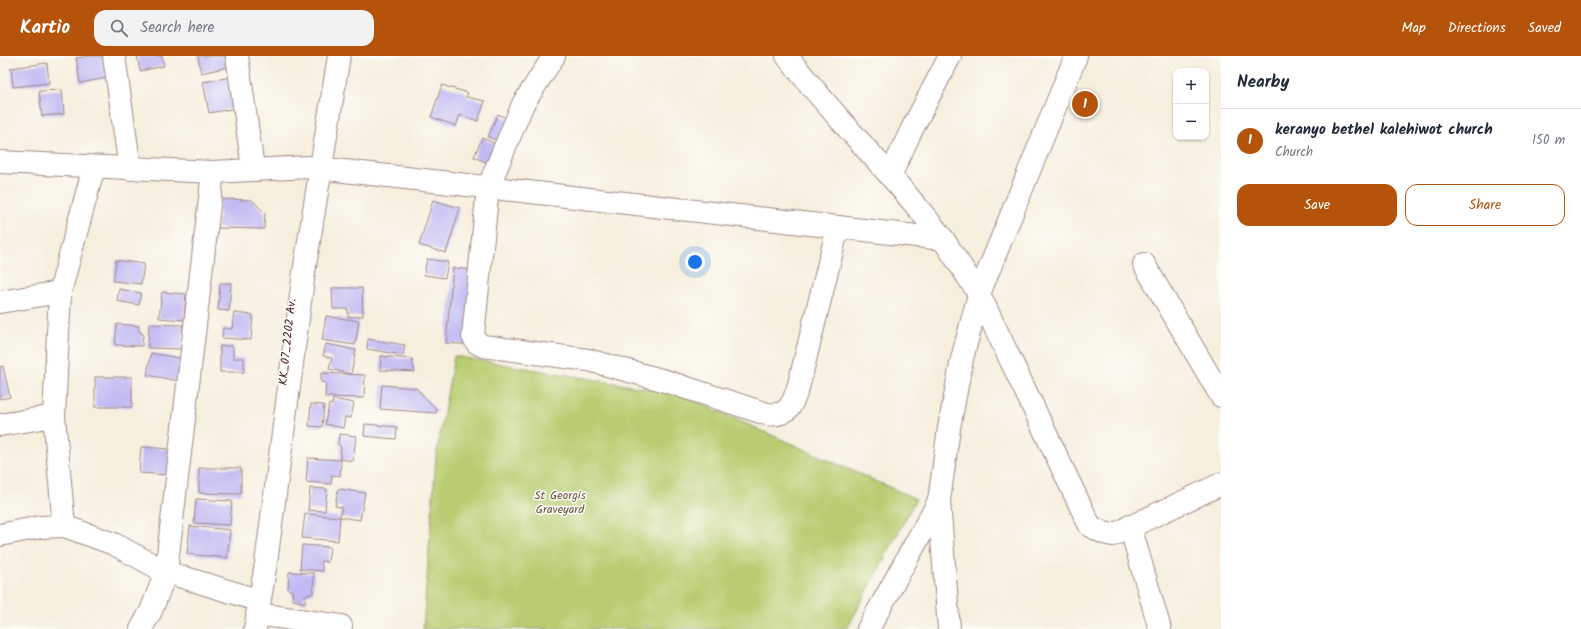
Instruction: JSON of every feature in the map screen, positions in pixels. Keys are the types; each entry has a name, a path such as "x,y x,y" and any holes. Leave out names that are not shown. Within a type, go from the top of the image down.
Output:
{"street":[{"path":"114,56 130,169"},
{"path":"237,56 254,168"},
{"path":"254,618 314,167 327,56"},
{"path":"314,167 339,56"},
{"path":"554,56 522,104 488,188 473,336 477,343 483,346 588,360 662,380 767,414 778,415 785,412 793,402 798,388 838,227"},
{"path":"787,56 811,87 912,199 943,239 980,294 1090,526 1104,533 1113,535 1221,484"},
{"path":"890,176 911,130 950,56"},
{"path":"949,629 939,501 949,428 962,359 980,294 1076,56"},
{"path":"0,162 213,172 254,168 314,167 943,239"},
{"path":"64,526 54,416 60,292 94,167"},
{"path":"140,629 151,611 166,572 213,172"},
{"path":"1144,264 1221,396"},
{"path":"0,302 60,292"},
{"path":"0,425 54,416"},
{"path":"868,629 939,501"},
{"path":"0,535 40,526 64,526 114,544 254,618 341,626"},
{"path":"1130,526 1160,629"}],"green space":[{"name":"St Georgis Graveyard","path":"454,356 679,394 916,499 847,629 423,629 436,457"}],"building":[{"path":"104,56 107,78 80,83 76,58"},
{"path":"137,56 162,56 164,66 140,71"},
{"path":"198,56 231,56 233,66 201,73"},
{"path":"47,63 49,83 13,87 11,68"},
{"path":"232,77 237,108 209,113 203,82"},
{"path":"442,85 468,93 466,97 485,101 478,121 460,115 456,126 431,117"},
{"path":"62,90 64,114 42,116 39,91"},
{"path":"498,114 510,120 501,142 488,137"},
{"path":"482,138 496,144 488,163 474,157"},
{"path":"220,199 252,200 265,213 264,229 218,228"},
{"path":"433,200 460,208 446,253 419,245"},
{"path":"427,259 448,262 445,278 424,275"},
{"path":"116,260 144,264 141,284 113,281"},
{"path":"453,268 482,271 475,345 446,343"},
{"path":"220,283 231,283 229,311 218,310"},
{"path":"332,288 362,288 363,316 348,317 348,309 333,309"},
{"path":"119,289 141,293 139,305 117,301"},
{"path":"162,292 186,294 184,320 159,318"},
{"path":"234,313 253,315 251,340 222,338 223,328 232,329"},
{"path":"326,316 359,321 355,345 322,340"},
{"path":"117,324 139,326 139,331 143,334 142,346 115,345"},
{"path":"149,324 183,325 182,349 148,348"},
{"path":"368,339 405,345 403,355 367,349"},
{"path":"326,344 356,350 351,374 329,369 332,358 323,356"},
{"path":"220,346 233,346 233,358 244,358 244,372 220,372"},
{"path":"151,353 184,359 179,381 147,375"},
{"path":"381,356 412,359 415,372 380,370"},
{"path":"3,366 10,397 0,399 0,367"},
{"path":"321,373 365,375 364,398 325,397 326,383 321,382"},
{"path":"95,377 132,377 132,407 95,407"},
{"path":"382,385 416,388 437,410 436,413 380,409"},
{"path":"333,399 354,403 351,418 345,417 343,428 325,424 329,404 332,405"},
{"path":"311,404 324,405 322,427 309,426"},
{"path":"365,424 397,427 396,439 364,436"},
{"path":"339,434 356,436 353,461 340,459 341,447 338,444"},
{"path":"141,447 171,449 169,475 139,473"},
{"path":"308,458 341,460 340,476 332,475 331,484 306,482"},
{"path":"199,468 241,468 241,494 199,493"},
{"path":"310,488 327,489 325,511 308,510"},
{"path":"338,489 365,493 360,520 340,517 342,507 335,506"},
{"path":"196,499 232,501 230,525 194,523"},
{"path":"305,514 340,517 338,541 302,538"},
{"path":"190,526 230,530 227,558 187,554"},
{"path":"302,545 330,547 328,562 321,561 323,571 300,569"},
{"path":"289,572 314,573 313,593 304,596 306,603 293,600 292,591 288,589"}],"place":[{"name":"keranyo bethel kalehiwot church","path":"1085,104"}]}
